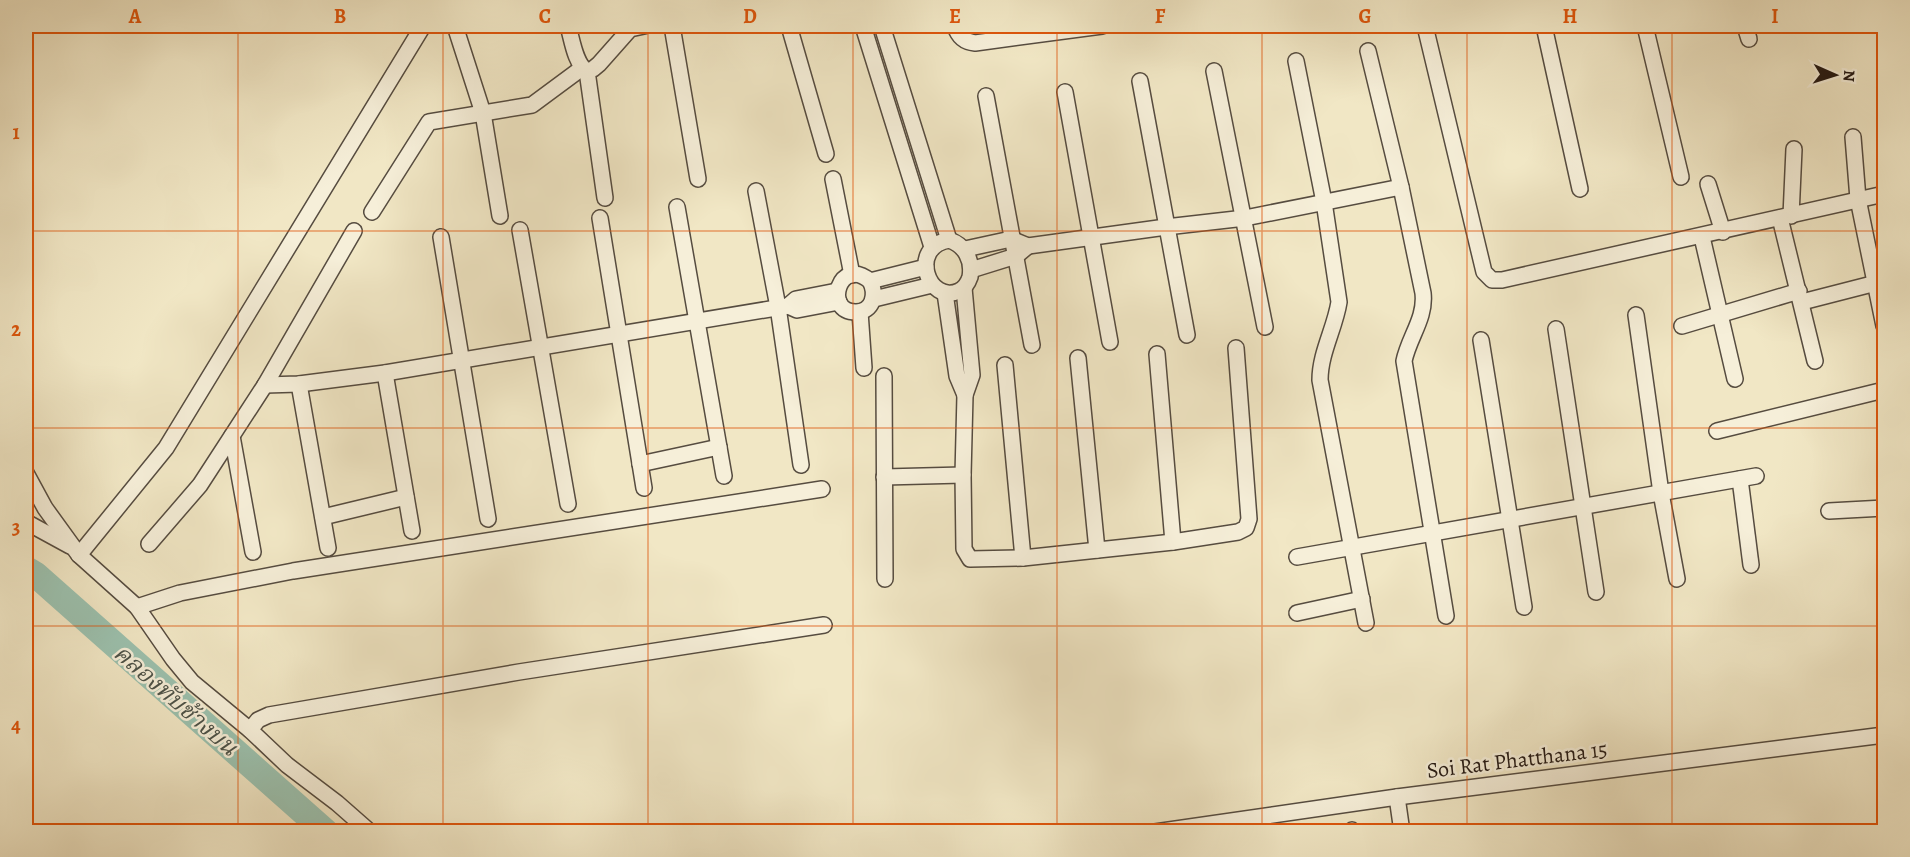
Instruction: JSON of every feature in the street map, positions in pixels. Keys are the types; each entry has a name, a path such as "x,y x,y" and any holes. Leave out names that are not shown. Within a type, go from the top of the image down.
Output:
{"street":[{"path":"75,551 166,448 423,26"},
{"path":"455,26 483,113 500,216"},
{"path":"568,26 585,70 605,198"},
{"path":"372,212 429,122 531,105 585,70 593,69 630,29 644,26"},
{"path":"672,26 698,180"},
{"path":"789,26 825,154"},
{"path":"863,26 932,247"},
{"path":"882,26 949,240"},
{"path":"956,26 965,41 975,43 1102,26"},
{"path":"1425,26 1484,272 1492,279 1502,280 1702,237 1884,194"},
{"path":"1544,26 1580,189"},
{"path":"1645,26 1681,177"},
{"path":"1368,51 1424,293 1425,305 1422,316 1410,341 1404,361 1446,616"},
{"path":"1296,61 1323,202 1339,302 1320,367 1320,380 1366,623"},
{"path":"1215,71 1265,327"},
{"path":"1140,81 1187,335"},
{"path":"1065,92 1110,342"},
{"path":"986,96 1032,345"},
{"path":"1853,137 1858,199 1878,278 1884,326"},
{"path":"1794,149 1785,217 1815,361"},
{"path":"834,179 852,275"},
{"path":"1708,184 1723,232"},
{"path":"964,249 1011,239 1028,246 1245,218 1401,187"},
{"path":"756,191 783,307 801,465"},
{"path":"677,207 724,476"},
{"path":"600,218 644,488"},
{"path":"520,230 568,504"},
{"path":"149,544 200,485 265,385 354,231"},
{"path":"441,237 488,519"},
{"path":"1702,237 1735,379"},
{"path":"874,299 939,289 955,292 964,288 971,270 964,249 949,240 939,242 928,253 926,267 927,274 939,289 957,376 965,395"},
{"path":"971,270 1016,256 1028,246"},
{"path":"870,281 926,267"},
{"path":"852,275 859,275 870,281 875,293 871,305 860,312 848,311 838,297 842,280 852,275"},
{"path":"1682,326 1720,313 1878,278"},
{"path":"964,288 972,375 965,395 964,549 972,560 1023,558 1173,542 1238,532 1246,528 1249,519 1236,348"},
{"path":"265,385 299,384 385,373 783,307 797,310 838,297"},
{"path":"860,312 864,368"},
{"path":"1636,315 1661,493 1677,579"},
{"path":"1556,329 1596,592"},
{"path":"1481,340 1524,607"},
{"path":"1157,354 1173,542"},
{"path":"1078,358 1097,550"},
{"path":"1005,364 1023,558"},
{"path":"385,373 412,531"},
{"path":"884,376 885,579"},
{"path":"299,384 328,548"},
{"path":"1717,431 1884,390"},
{"path":"232,436 254,552"},
{"path":"640,464 719,447"},
{"path":"26,472 39,499 75,551"},
{"path":"884,477 963,475"},
{"path":"1297,557 1756,476"},
{"path":"1740,479 1751,565"},
{"path":"136,607 180,593 293,571 822,489"},
{"path":"323,517 406,497"},
{"path":"1829,511 1884,508"},
{"path":"26,522 75,551 136,607 192,682 250,729 287,765 370,831"},
{"path":"1297,613 1362,599"},
{"path":"250,729 258,720 269,715 519,672 824,625"},
{"name":"Soi Rat Phatthana 15","path":"1164,831 1397,797 1884,735"},
{"path":"1397,797 1402,831"}],"waterway":[{"name":"คลองทับช้างบน","path":"26,569 36,575 326,832"}]}
